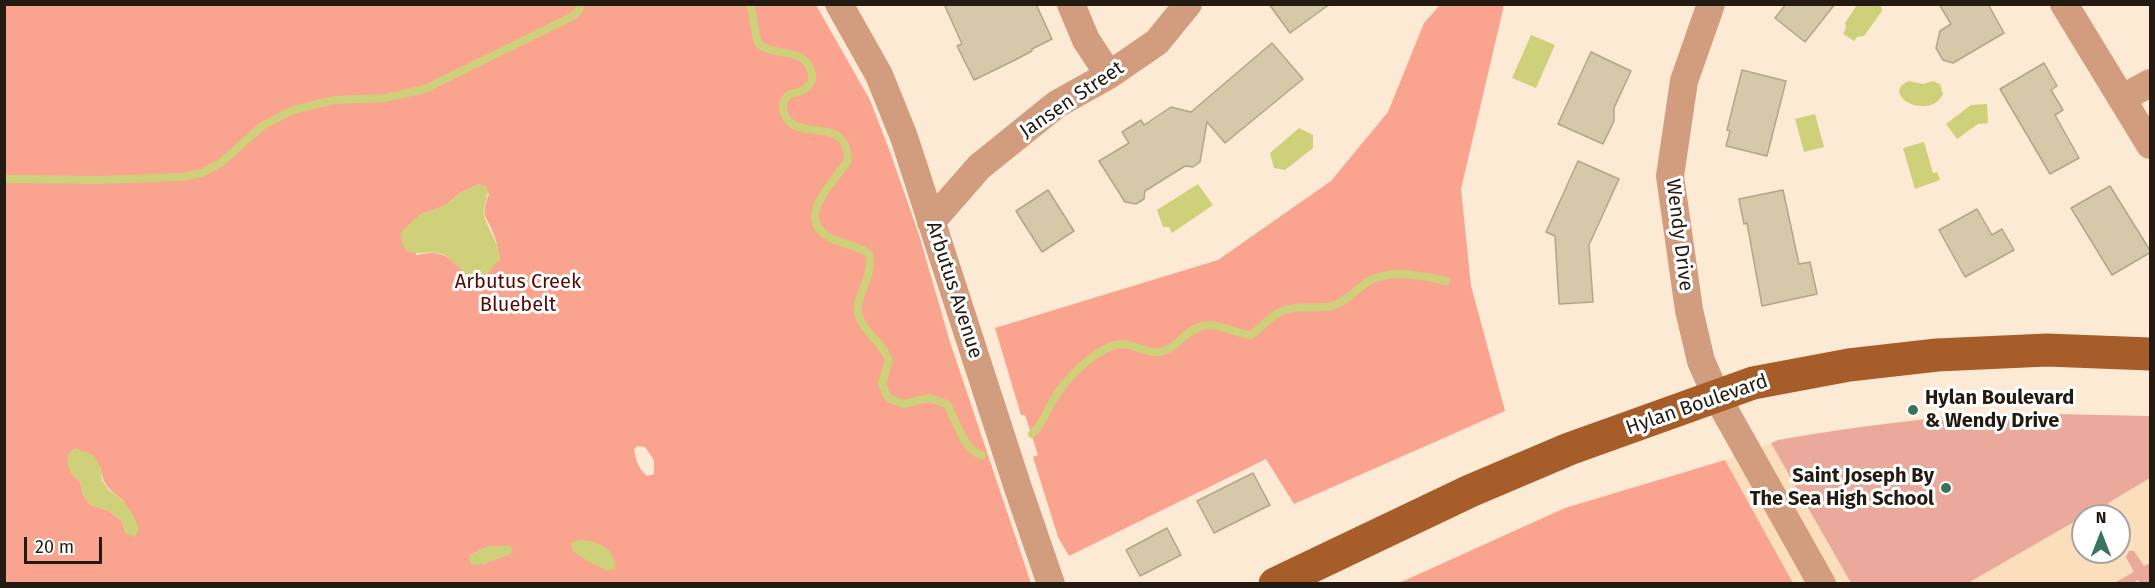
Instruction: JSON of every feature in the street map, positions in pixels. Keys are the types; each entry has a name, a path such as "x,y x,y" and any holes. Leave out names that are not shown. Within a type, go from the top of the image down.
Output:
{"main road":[{"name":"Hylan Boulevard","path":"1275,584 1470,491 1558,453 1753,383 1813,371 1937,355 2047,350 2151,354"}],"street":[{"name":"Arbutus Avenue","path":"839,4 879,75 904,137 1051,584"},
{"path":"1071,4 1086,40 1109,75"},
{"name":"Jansen Street","path":"931,222 979,168 1057,104 1109,75 1157,42 1188,4"},
{"name":"Wendy Drive","path":"1711,4 1684,81 1670,176 1694,332 1701,361 1716,395 1822,584"},
{"path":"2064,4 2151,145"},
{"path":"2123,98 2151,83"}],"shaded area":[{"path":"1857,5 1881,5 1882,11 1864,36 1857,37 1854,41 1843,34 1846,28 1845,23"},
{"path":"1531,35 1555,45 1536,88 1512,78"},
{"path":"1909,81 1923,84 1933,81 1940,84 1943,94 1936,102 1927,106 1909,103 1902,98 1899,92 1901,86"},
{"path":"1987,104 1988,123 1978,124 1957,139 1946,124 1971,105"},
{"path":"1815,114 1824,147 1804,152 1795,119"},
{"path":"1299,128 1313,135 1313,148 1285,170 1274,168 1270,153"},
{"path":"1924,142 1933,173 1937,172 1940,180 1915,189 1903,148"},
{"path":"479,184 487,187 484,214 500,259 483,278 471,278 450,259 439,253 416,253 405,249 401,232 419,215 444,206 460,193"},
{"path":"1198,184 1213,205 1172,233 1169,227 1163,227 1157,210"},
{"name":"Saint Joseph By The Sea High School","path":"2001,413 2150,416 2150,583 1793,583 1725,460 1778,440 1931,417"},
{"name":"Saint Joseph By The Sea High School","path":"2001,413 2150,416 2150,478 2109,504 2071,504 2071,524 1968,583 1851,583 1771,443 1861,427"},
{"path":"75,448 94,455 100,466 102,480 108,489 124,501 134,516 139,529 135,537 126,534 121,520 107,510 91,505 83,495 80,482 71,474 67,461 69,453"},
{"path":"579,540 599,544 609,551 615,562 615,569 606,571 572,550 571,543"},
{"path":"489,546 510,546 513,551 510,555 472,565 469,560 470,555"},
{"path":"2131,551 2134,551 2144,566 2150,563 2150,583 2140,583 2138,580 2133,583 2114,583 2134,572 2130,564"}],"green space":[{"name":"Arbutus Creek Bluebelt","path":"4,5 816,5 870,100 889,149 919,235 950,342 1031,583 5,583","holes":["479,184 489,194 485,216 495,238 500,259 486,275 471,278 441,254 416,255 419,215 444,206 460,193","638,446 645,447 654,460 654,474 647,476 641,470 634,449","100,466 108,487 124,501 126,534 121,520 107,510 91,505 83,495 80,482","489,546 510,546 510,555 491,559 485,564 470,555"]},
{"path":"1440,5 1504,5 1461,189 1471,286 1505,411 1294,504 1266,459 1069,556 1058,537 1033,457 1038,455 1025,415 1021,415 995,328 1218,260 1331,181 1388,112 1424,23"},
{"path":"1725,460 1793,583 1399,583 1565,508"}],"building":[{"path":"944,4 1036,4 1052,39 974,80 957,46 962,44"},
{"path":"1269,4 1330,4 1290,33"},
{"path":"1786,4 1835,4 1805,42 1775,18"},
{"path":"1939,4 1988,4 2004,33 1953,63 1943,60 1936,48 1940,31 1951,24"},
{"path":"1272,43 1303,79 1225,143 1207,122 1200,162 1193,167 1185,166 1145,191 1144,199 1136,204 1125,202 1099,161 1129,143 1122,132 1141,120 1144,125 1171,107 1191,112"},
{"path":"1591,52 1631,71 1614,108 1614,121 1603,144 1558,124"},
{"path":"2044,63 2057,86 2051,90 2063,110 2055,115 2079,158 2050,174 2000,89"},
{"path":"1742,70 1786,81 1767,156 1726,146 1730,131 1727,130"},
{"path":"1578,161 1619,179 1589,245 1593,302 1559,304 1555,236 1546,232"},
{"path":"2110,186 2151,252 2112,275 2071,208"},
{"path":"1048,190 1074,231 1042,252 1016,211"},
{"path":"1783,190 1799,264 1810,262 1817,294 1762,306 1747,223 1744,224 1739,199"},
{"path":"1977,209 1992,235 2002,229 2014,250 1965,277 1939,230"},
{"path":"1253,473 1270,505 1214,533 1197,501"},
{"path":"1167,528 1181,555 1140,576 1126,550"}],"waterway":[{"path":"4,179 101,180 182,177 202,173 222,162 262,126 293,110 334,100 385,98 425,89 571,17 578,12 581,4"},
{"path":"750,4 756,37 760,45 766,49 802,58 812,73 808,86 790,94 785,99 783,110 787,118 798,127 836,135 845,146 848,160 819,201 815,212 816,222 822,232 835,240 857,247 869,254 869,271 859,300 858,313 860,320 889,360 882,383 886,394 890,399 904,404 929,398 947,404 970,448 982,455"},
{"path":"1032,434 1070,377 1094,356 1112,346 1121,344 1159,352 1171,348 1190,331 1208,325 1251,335 1280,312 1294,308 1335,305 1369,281 1388,275 1407,274 1446,281"}],"place":[{"name":"Hylan Boulevard & Wendy Drive","path":"1913,410"},
{"name":"Saint Joseph By The Sea High School","path":"1946,488"}]}
